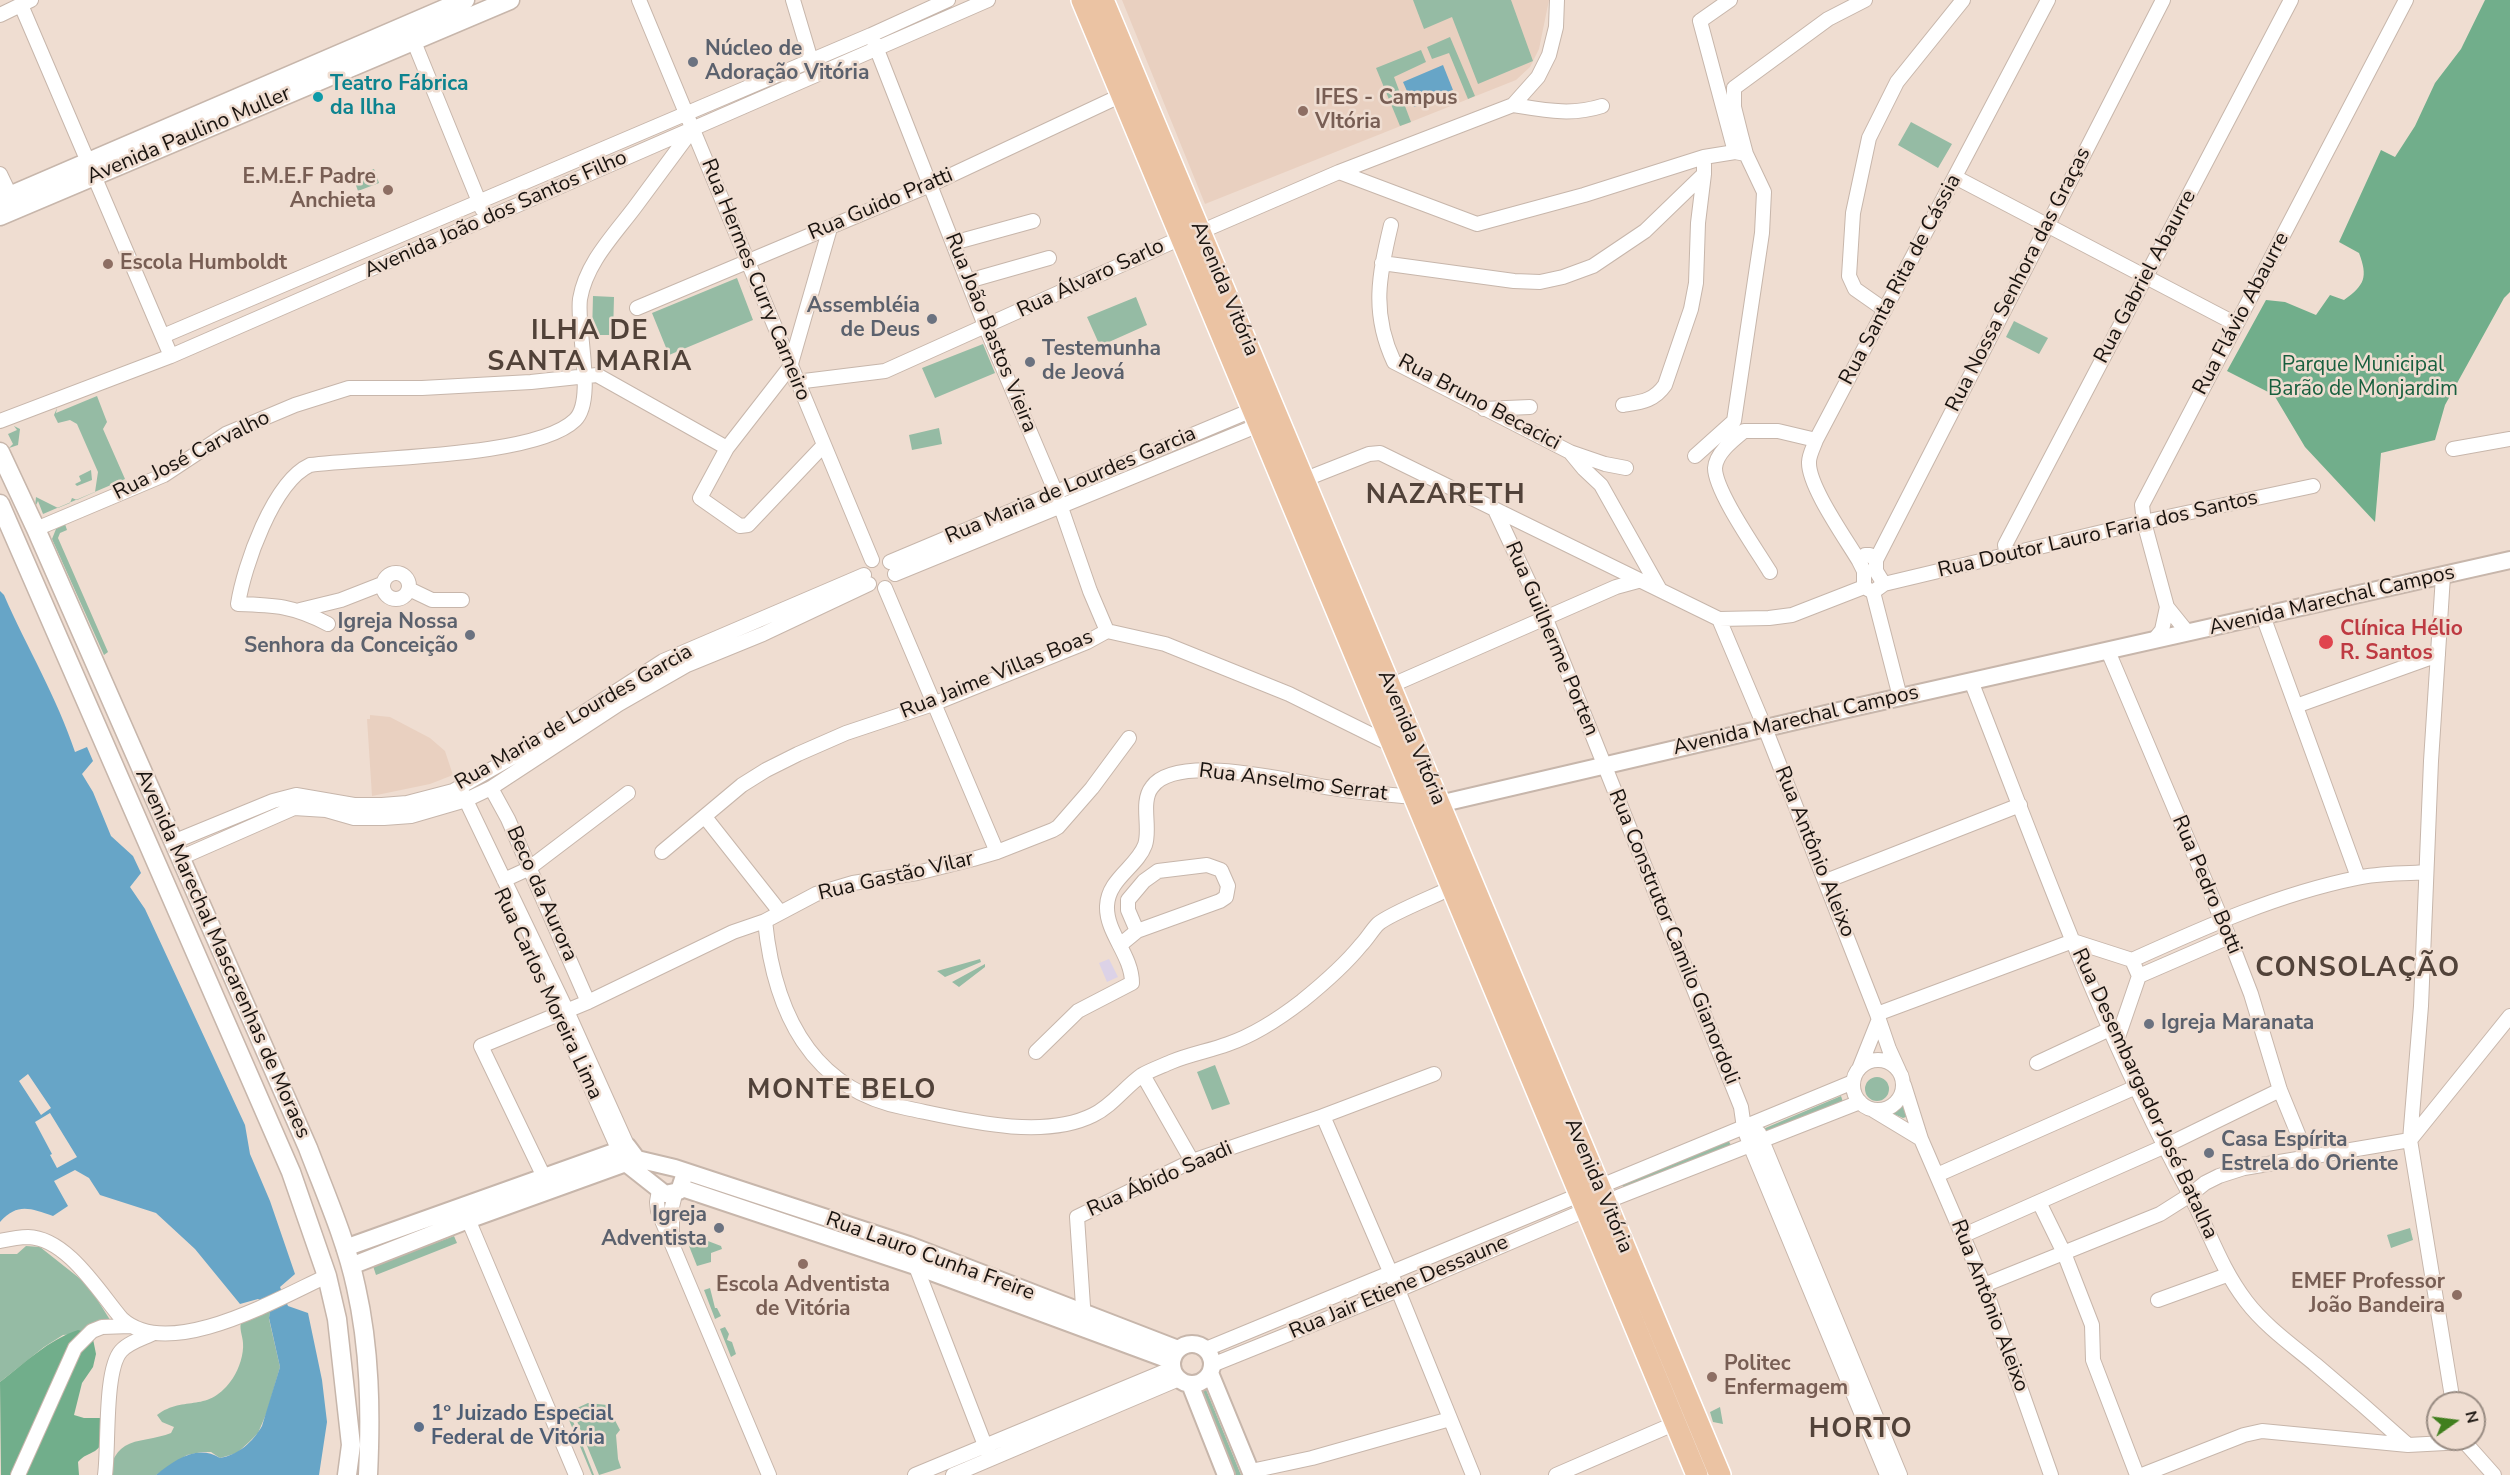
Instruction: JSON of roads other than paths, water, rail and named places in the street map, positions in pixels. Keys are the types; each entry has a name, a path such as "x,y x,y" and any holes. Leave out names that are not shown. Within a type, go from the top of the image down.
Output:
{"main road":[{"name":"Avenida Paulino Muller","path":"0,216 92,170 464,7 510,0"},
{"name":"Avenida Vitória","path":"1082,0 1122,95 1191,235 1294,483 1379,714 1451,888 1720,1475"},
{"name":"Avenida Vitória","path":"1103,0 1256,417 1294,483 1390,686 1439,804 1697,1475"},
{"name":"Avenida Paulino Muller","path":"5,197 92,170 414,42 464,7"},
{"name":"Avenida Marechal Mascarenhas de Moraes","path":"0,452 308,1148 345,1248 361,1314 371,1409 368,1475"},
{"name":"Avenida Marechal Mascarenhas de Moraes","path":"0,504 291,1172 315,1238 337,1319 344,1364 351,1445 347,1475"},
{"path":"1410,788 1421,801 1430,805 1439,804"},
{"path":"315,1238 338,1260 351,1266"}],"street":[{"name":"Rua Hermes Curry Carneiro","path":"639,0 872,560"},
{"path":"793,0 817,76"},
{"name":"Avenida João dos Santos Filho","path":"163,336 811,61 948,0"},
{"name":"Avenida João dos Santos Filho","path":"0,421 171,356 988,0"},
{"path":"1513,105 1538,77 1550,55 1556,27 1557,0"},
{"path":"1730,0 1700,21 1741,153 1755,171 1764,192 1762,233 1739,426 1715,466 1724,496 1770,572"},
{"path":"1741,153 1741,135 1734,107 1734,88 1828,19 1865,0"},
{"path":"1885,310 1855,289 1849,276 1853,213 1869,138 1896,82 1963,0"},
{"name":"Rua Santa Rita de Cássia","path":"1859,561 1815,484 1809,461 1816,440 2049,0"},
{"name":"Rua Nossa Senhora das Graças","path":"1876,560 2045,226 2163,0"},
{"name":"Rua Gabriel Abaurre","path":"2007,556 2006,545 2291,0"},
{"name":"Rua Flávio Abaurre","path":"2188,633 2167,607 2144,522 2142,505 2406,0"},
{"path":"0,15 26,2 92,170 171,356"},
{"name":"Rua João Bastos Vieira","path":"871,35 986,328 1056,493 1090,591 1107,631"},
{"path":"414,42 487,219"},
{"name":"Rua Guido Pratti","path":"637,308 930,185 1122,95"},
{"path":"1513,105 1560,112 1583,112 1602,106"},
{"name":"Rua Álvaro Sarlo","path":"796,382 885,371 1339,172 1513,105"},
{"path":"328,624 300,610 268,605 238,604 242,579 284,486 303,469 324,463 475,450 538,440 559,432 577,418 583,404 584,377 580,300 593,261 693,129"},
{"path":"1339,172 1477,224 1584,195 1704,157 1741,153"},
{"path":"1623,405 1652,398 1658,395 1665,385 1693,300 1704,157"},
{"path":"0,174 5,197"},
{"path":"1382,263 1514,281 1540,282 1563,277 1593,266 1645,231 1704,174"},
{"path":"1955,177 2236,324"},
{"path":"953,243 1033,221"},
{"name":"Rua Bruno Becacici","path":"1391,225 1378,283 1382,332 1394,362 1570,452 1606,493 1659,590"},
{"path":"823,446 744,527 700,498 727,448 790,367 830,228"},
{"path":"968,281 1048,258"},
{"name":"Rua José Carvalho","path":"36,529 164,475 226,434 295,405 349,388 422,388 597,375 727,448"},
{"path":"1483,409 1530,407"},
{"name":"Rua Maria de Lourdes Garcia","path":"893,568 1056,493 1256,417"},
{"name":"Rua Maria de Lourdes Garcia","path":"893,568 1060,508 1256,417"},
{"path":"1695,456 1739,426 1778,431 1816,440"},
{"path":"2453,449 2510,439"},
{"path":"1570,452 1605,464 1626,468"},
{"path":"1294,483 1369,454 1380,453 1496,512 1719,619"},
{"name":"Rua Doutor Lauro Faria dos Santos","path":"1719,619 1792,615 1874,588 2144,522 2313,486"},
{"name":"Rua Guilherme Porten","path":"1496,512 1546,619 1605,767"},
{"path":"1874,588 1876,560 1869,555 1859,561 1874,588 1900,697"},
{"path":"876,558 887,559 893,568 893,582 885,588 874,588 867,580 864,570 867,562 876,558"},
{"name":"Avenida Marechal Campos","path":"1439,804 1900,697 2510,560"},
{"path":"1614,567 1616,587"},
{"path":"2443,576 2426,872 2421,1006 2410,1140 2451,1391"},
{"name":"Rua Maria de Lourdes Garcia","path":"459,795 491,788 663,661 867,580"},
{"path":"1390,686 1616,587 1638,581"},
{"path":"300,610 341,600 382,584 384,594 392,599 401,599 409,589 432,600 462,600"},
{"path":"885,588 997,852"},
{"path":"2154,640 2162,630 2167,607"},
{"path":"2263,616 2358,878"},
{"name":"Rua Antônio Aleixo","path":"1719,619 1826,881 1878,1016 1888,1049 1901,1078 1921,1139 1984,1285 2050,1475"},
{"name":"Rua Jaime Villas Boas","path":"662,852 742,786 790,758 846,733 933,704 1087,642 1107,631 1165,644 1216,664 1289,694 1392,745"},
{"name":"Rua Pedro Botti","path":"2108,651 2252,994 2280,1090 2307,1156"},
{"path":"2296,706 2438,656"},
{"name":"Rua Desembargador José Batalha","path":"1971,681 2073,941 2113,1036 2163,1148 2190,1195 2227,1275 2248,1303 2273,1330 2408,1445"},
{"name":"Rua Maria de Lourdes Garcia","path":"176,850 294,808 326,810 354,818 411,816 459,795 530,748 592,714"},
{"path":"1353,726 1379,714"},
{"name":"Rua Gastão Vilar","path":"544,1177 481,1046 588,1002 733,932 765,921 816,894 853,883 917,873 997,852 1058,827 1092,788 1129,738"},
{"name":"Rua Construtor Camilo Gianordoli","path":"1605,767 1887,1475"},
{"name":"Rua Anselmo Serrat","path":"1036,1052 1078,1011 1132,983 1132,969 1110,921 1107,907 1116,881 1144,847 1148,827 1147,803 1151,788 1168,774 1199,770 1241,773 1333,789 1410,788"},
{"name":"Beco da Aurora","path":"491,788 508,819 588,1002"},
{"path":"504,880 528,869 628,793"},
{"name":"Rua Carlos Moreira Lima","path":"459,795 504,880 628,1155"},
{"name":"Rua Carlos Moreira Lima","path":"459,795 563,1013"},
{"path":"1826,881 2020,805"},
{"path":"705,817 780,912"},
{"path":"1120,945 1137,931 1226,897 1228,886 1221,870 1215,866 1197,866 1158,871 1150,876 1128,900 1128,910 1137,931"},
{"path":"1921,1139 1860,1102 1854,1093 1853,1083 1878,1016 2073,941 2132,960 2221,920 2266,903 2358,878 2426,872"},
{"path":"765,921 769,956 790,1023 802,1042 831,1074 857,1092 892,1106 971,1121 1050,1127 1069,1124 1095,1115 1143,1075 1182,1058 1229,1044 1262,1028 1299,1003 1328,979 1360,947 1379,923 1451,888"},
{"path":"2037,1063 2113,1036 2139,976 2229,936"},
{"path":"2132,960 2139,976"},
{"path":"1984,1285 2160,1214 2219,1176 2244,1168 2307,1156 2410,1140 2510,1016"},
{"path":"1859,1069 1875,1060 1884,1060 1901,1078 1898,1102 1882,1110 1873,1110"},
{"name":"Rua Ábido Saadi","path":"1084,1322 1077,1217 1192,1161 1320,1118 1434,1074"},
{"path":"1143,1075 1192,1161"},
{"path":"1592,1198 1749,1125 1853,1083"},
{"path":"1937,1175 2136,1087"},
{"path":"1964,1235 2163,1148 2280,1090"},
{"path":"1592,1198 1756,1143 1860,1102"},
{"path":"1320,1118 1398,1290 1473,1475"},
{"name":"Rua Construtor Camilo Gianordoli","path":"1756,1143 1900,1475"},
{"path":"345,1248 465,1213 628,1155"},
{"path":"628,1155 668,1189"},
{"path":"351,1266 544,1177 628,1155 675,1168 684,1180 668,1189 658,1211 672,1239 724,1372 769,1475"},
{"path":"668,1189 658,1173 675,1168"},
{"name":"Rua Lauro Cunha Freire","path":"675,1168 909,1245 1084,1322 1179,1368 1186,1345 1194,1344 1210,1363"},
{"name":"Rua Lauro Cunha Freire","path":"668,1189 915,1266 1084,1322"},
{"name":"Rua Jair Etiene Dessaune","path":"1210,1363 1391,1275 1592,1198"},
{"name":"Rua Jair Etiene Dessaune","path":"1210,1363 1398,1290 1592,1198"},
{"path":"2039,1202 2064,1253 2092,1325 2093,1360 2137,1475"},
{"path":"465,1213 576,1475"},
{"path":"0,1241 28,1237 55,1244 130,1326 154,1334"},
{"path":"909,1245 915,1266 988,1453"},
{"path":"2158,1300 2227,1275"},
{"path":"105,1475 110,1401 116,1359 126,1346 154,1334 217,1325 252,1312 327,1276"},
{"path":"18,1475 75,1348 93,1331 102,1327 130,1326"},
{"path":"1210,1363 1251,1473 1450,1419"},
{"path":"1179,1368 1203,1381 1210,1363"},
{"path":"915,1475 988,1453 1179,1368"},
{"path":"1179,1368 1226,1475"},
{"path":"1556,1475 1584,1469 1676,1423"},
{"path":"2142,1475 2244,1435 2262,1431 2426,1445"},
{"path":"2473,1451 2494,1475"},
{"path":"953,1475 988,1453"}],"water":[{"path":"1443,65 1453,90 1414,107 1403,82"},
{"path":"0,591 51,692 75,752 87,747 93,761 82,774 93,792 111,836 133,856 141,873 130,887 145,909 245,1125 250,1154 270,1201 295,1274 280,1287 288,1306 308,1313 322,1380 327,1422 319,1475 156,1475 179,1459 195,1453 211,1454 220,1458 244,1447 262,1426 280,1367 269,1318 271,1306 258,1299 240,1304 195,1249 156,1213 100,1195 89,1178 75,1170 54,1181 68,1206 53,1216 19,1209 0,1222"}],"place":[{"name":"Núcleo de Adoração Vitória","path":"693,62"},
{"name":"Teatro Fábrica da Ilha","path":"318,97"},
{"name":"IFES - Campus VItória","path":"1303,111"},
{"name":"E.M.E.F Padre Anchieta","path":"388,190"},
{"name":"Escola Humboldt","path":"108,264"},
{"name":"Assembléia de Deus","path":"932,319"},
{"name":"Testemunha de Jeová","path":"1030,362"},
{"name":"Igreja Nossa Senhora da Conceição","path":"470,635"},
{"name":"Clínica Hélio R. Santos","path":"2326,642"},
{"name":"Igreja Maranata","path":"2149,1024"},
{"name":"Casa Espírita Estrela do Oriente","path":"2209,1153"},
{"name":"Igreja Adventista","path":"719,1228"},
{"name":"Escola Adventista de Vitória","path":"803,1264"},
{"name":"EMEF Professor João Bandeira","path":"2457,1295"},
{"name":"Politec Enfermagem","path":"1712,1377"},
{"name":"1º Juizado Especial Federal de Vitória","path":"419,1427"}],"district":[{"name":"ILHA DE SANTA MARIA","path":"590,348"},
{"name":"NAZARETH","path":"1446,496"},
{"name":"CONSOLAÇÃO","path":"2358,969"},
{"name":"MONTE BELO","path":"842,1091"},
{"name":"HORTO","path":"1861,1430"}],"park label":[{"name":"Parque Municipal Barão de Monjardim","path":"2363,378"}]}
